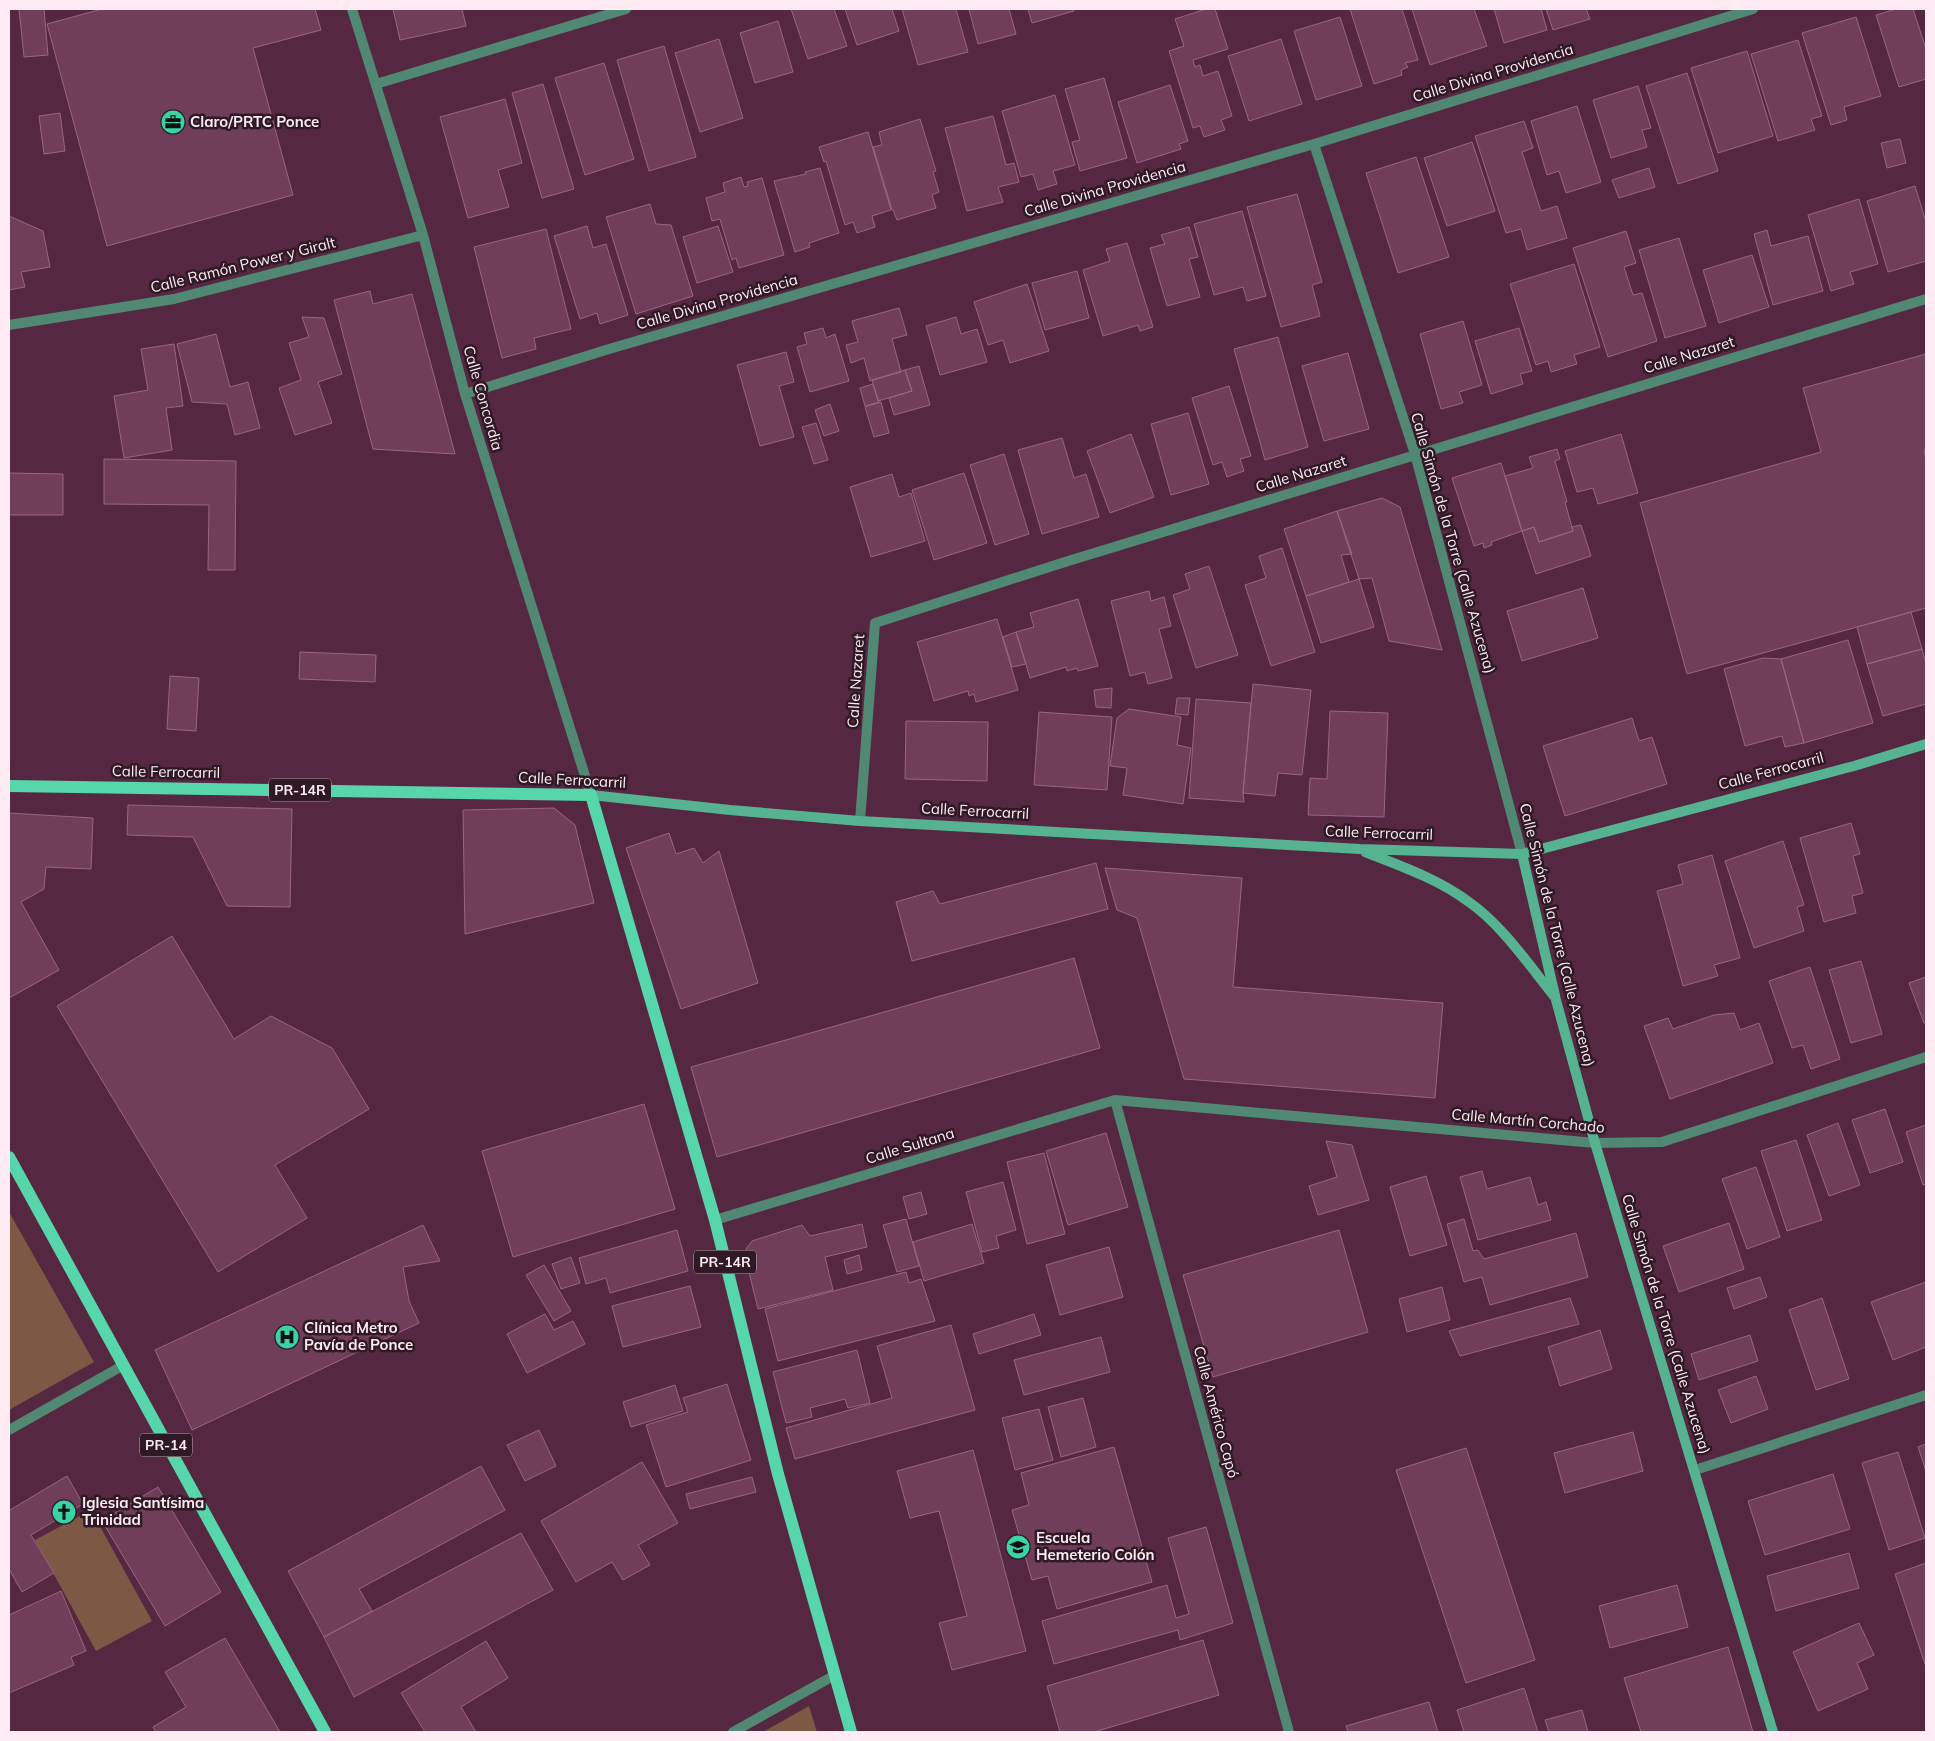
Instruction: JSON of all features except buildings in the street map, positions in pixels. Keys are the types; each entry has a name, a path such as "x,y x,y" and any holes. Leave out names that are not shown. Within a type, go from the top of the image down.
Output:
{"main road":[{"name":"Calle Ferrocarril","path":"9,786 590,794"},
{"name":"PR-14R","path":"590,794 715,1220 778,1474 851,1732"},
{"name":"PR-14","path":"9,1157 122,1366 326,1732"}],"street":[{"name":"Calle Concordia","path":"352,9 422,234 465,394 590,794"},
{"path":"376,84 626,9"},
{"name":"Calle Divina Providencia","path":"465,394 618,347 1314,144 1753,9"},
{"name":"Calle Simón de la Torre (Calle Azucena)","path":"1314,144 1415,454 1522,854 1556,1000 1595,1143 1773,1732"},
{"name":"Calle Ramón Power y Giralt","path":"9,325 174,300 422,234"},
{"name":"Calle Nazaret","path":"860,820 876,624 1064,562 1926,298"},
{"name":"Calle Ferrocarril","path":"590,794 730,810 860,820 1360,849 1522,854 1844,768 1926,744"},
{"path":"1360,849 1438,882 1470,902 1503,934 1556,1000"},
{"name":"Calle Martín Corchado","path":"1114,1100 1595,1143 1662,1142 1926,1057"},
{"name":"Calle Sultana","path":"715,1220 1114,1100"},
{"name":"Calle Américo Capó","path":"1114,1100 1289,1732"},
{"path":"9,1430 122,1366"},
{"path":"1695,1470 1926,1395"},
{"path":"733,1732 835,1675"}],"shaded area":[{"path":"9,1212 94,1362 9,1410"},
{"path":"91,1510 152,1621 96,1651 35,1540"},
{"path":"809,1706 817,1732 763,1732"}],"place":[{"name":"Claro/PRTC Ponce","path":"173,122"},
{"name":"Clínica Metro Pavía de Ponce","path":"287,1337"},
{"name":"Iglesia Santísima Trinidad","path":"64,1512"},
{"name":"Escuela Hemeterio Colón","path":"1018,1547"}]}
